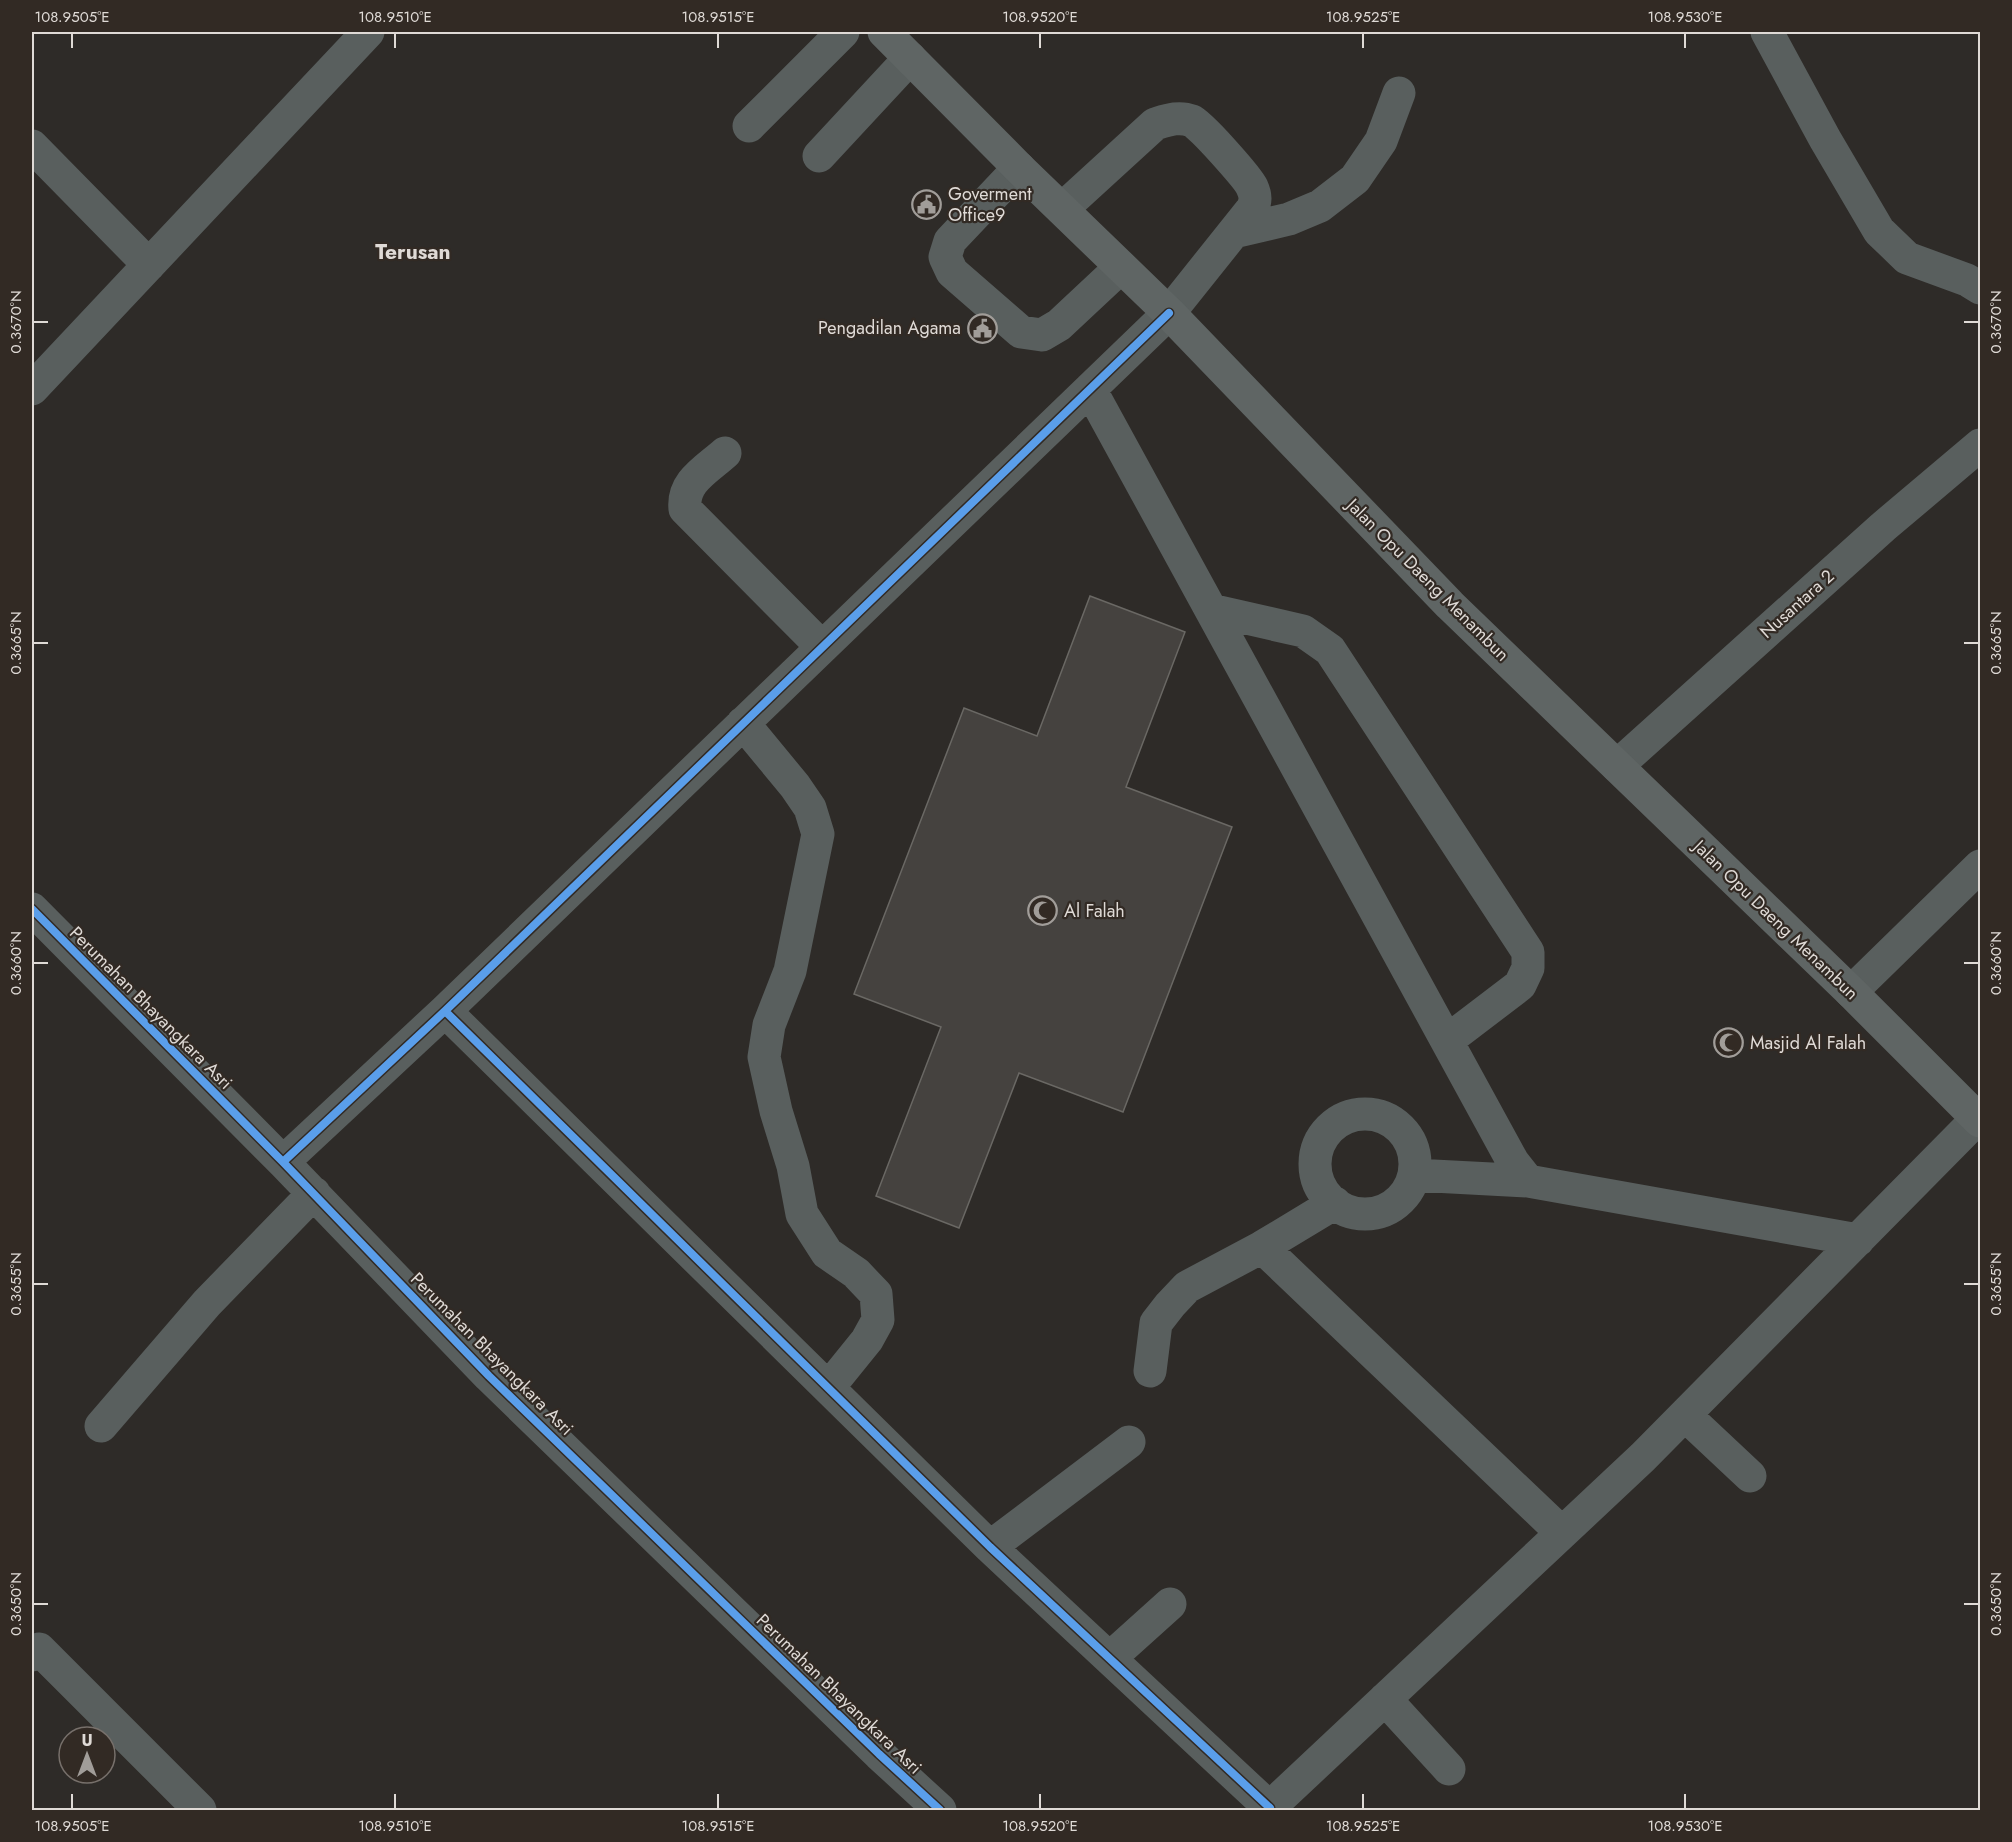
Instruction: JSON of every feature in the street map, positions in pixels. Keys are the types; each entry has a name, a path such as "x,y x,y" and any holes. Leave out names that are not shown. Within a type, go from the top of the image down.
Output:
{"highway":[{"name":"Jalan Opu Daeng Menambun","path":"887,32 910,58 1168,313 1450,605 1851,992 1979,1120"}],"street":[{"path":"32,389 368,32"},
{"path":"749,126 843,32"},
{"path":"1767,32 1825,139 1879,231 1907,258 1967,280 1980,288"},
{"path":"819,156 910,58"},
{"path":"1234,232 1289,219 1320,206 1355,179 1381,141 1400,93"},
{"path":"283,1162 445,1011 1168,313 1252,209 1256,199 1252,185 1195,122 1183,118 1155,124 1062,209"},
{"path":"32,146 149,265"},
{"path":"1020,168 950,242 945,257 952,272 1021,333 1042,335 1059,326 1121,267"},
{"path":"1090,389 1513,1162 1528,1181"},
{"name":"Nusantara 2","path":"1617,766 1883,527 1980,445"},
{"path":"725,453 692,482 684,496 685,509 822,646"},
{"path":"1211,610 1303,630 1330,650 1528,952 1528,968 1520,985 1448,1040"},
{"path":"743,723 795,786 810,808 818,834 790,971 769,1025 764,1057 776,1110 793,1166 802,1214 827,1253 856,1273 876,1294 878,1320 867,1340 828,1387"},
{"path":"1851,992 1980,866"},
{"name":"Perumahan Bhayangkara Asri","path":"32,909 314,1193 489,1376 879,1754 940,1810"},
{"path":"445,1011 990,1547 1268,1809 1685,1415 1979,1120"},
{"path":"1375,1114 1400,1127 1415,1152 1414,1175 1413,1180 1396,1203 1370,1214 1341,1209 1321,1189 1314,1161 1323,1134 1346,1116 1375,1114"},
{"path":"1414,1175 1528,1181 1858,1240"},
{"path":"101,1426 207,1303 314,1193"},
{"path":"1150,1371 1156,1323 1187,1287 1262,1247 1335,1203"},
{"path":"1262,1247 1562,1533"},
{"path":"1685,1415 1750,1476"},
{"path":"990,1547 1129,1442"},
{"path":"1110,1658 1170,1604"},
{"path":"34,1648 200,1810"},
{"path":"1385,1699 1449,1769"}],"building":[{"name":"Al Falah","path":"1090,596 1185,632 1126,787 1232,827 1123,1112 1019,1073 959,1228 876,1196 941,1027 854,994 964,708 1037,736"}],"cycle path":[{"path":"283,1162 445,1011 1169,313"},
{"path":"32,909 283,1162 489,1376 879,1754 940,1810"},
{"path":"445,1011 990,1547 1270,1808"}],"place":[{"name":"Goverment Office9","path":"927,204"},
{"name":"Pengadilan Agama","path":"982,328"},
{"name":"Al Falah","path":"1043,911"},
{"name":"Masjid Al Falah","path":"1729,1043"}],"district":[{"name":"Terusan","path":"413,252"}]}
